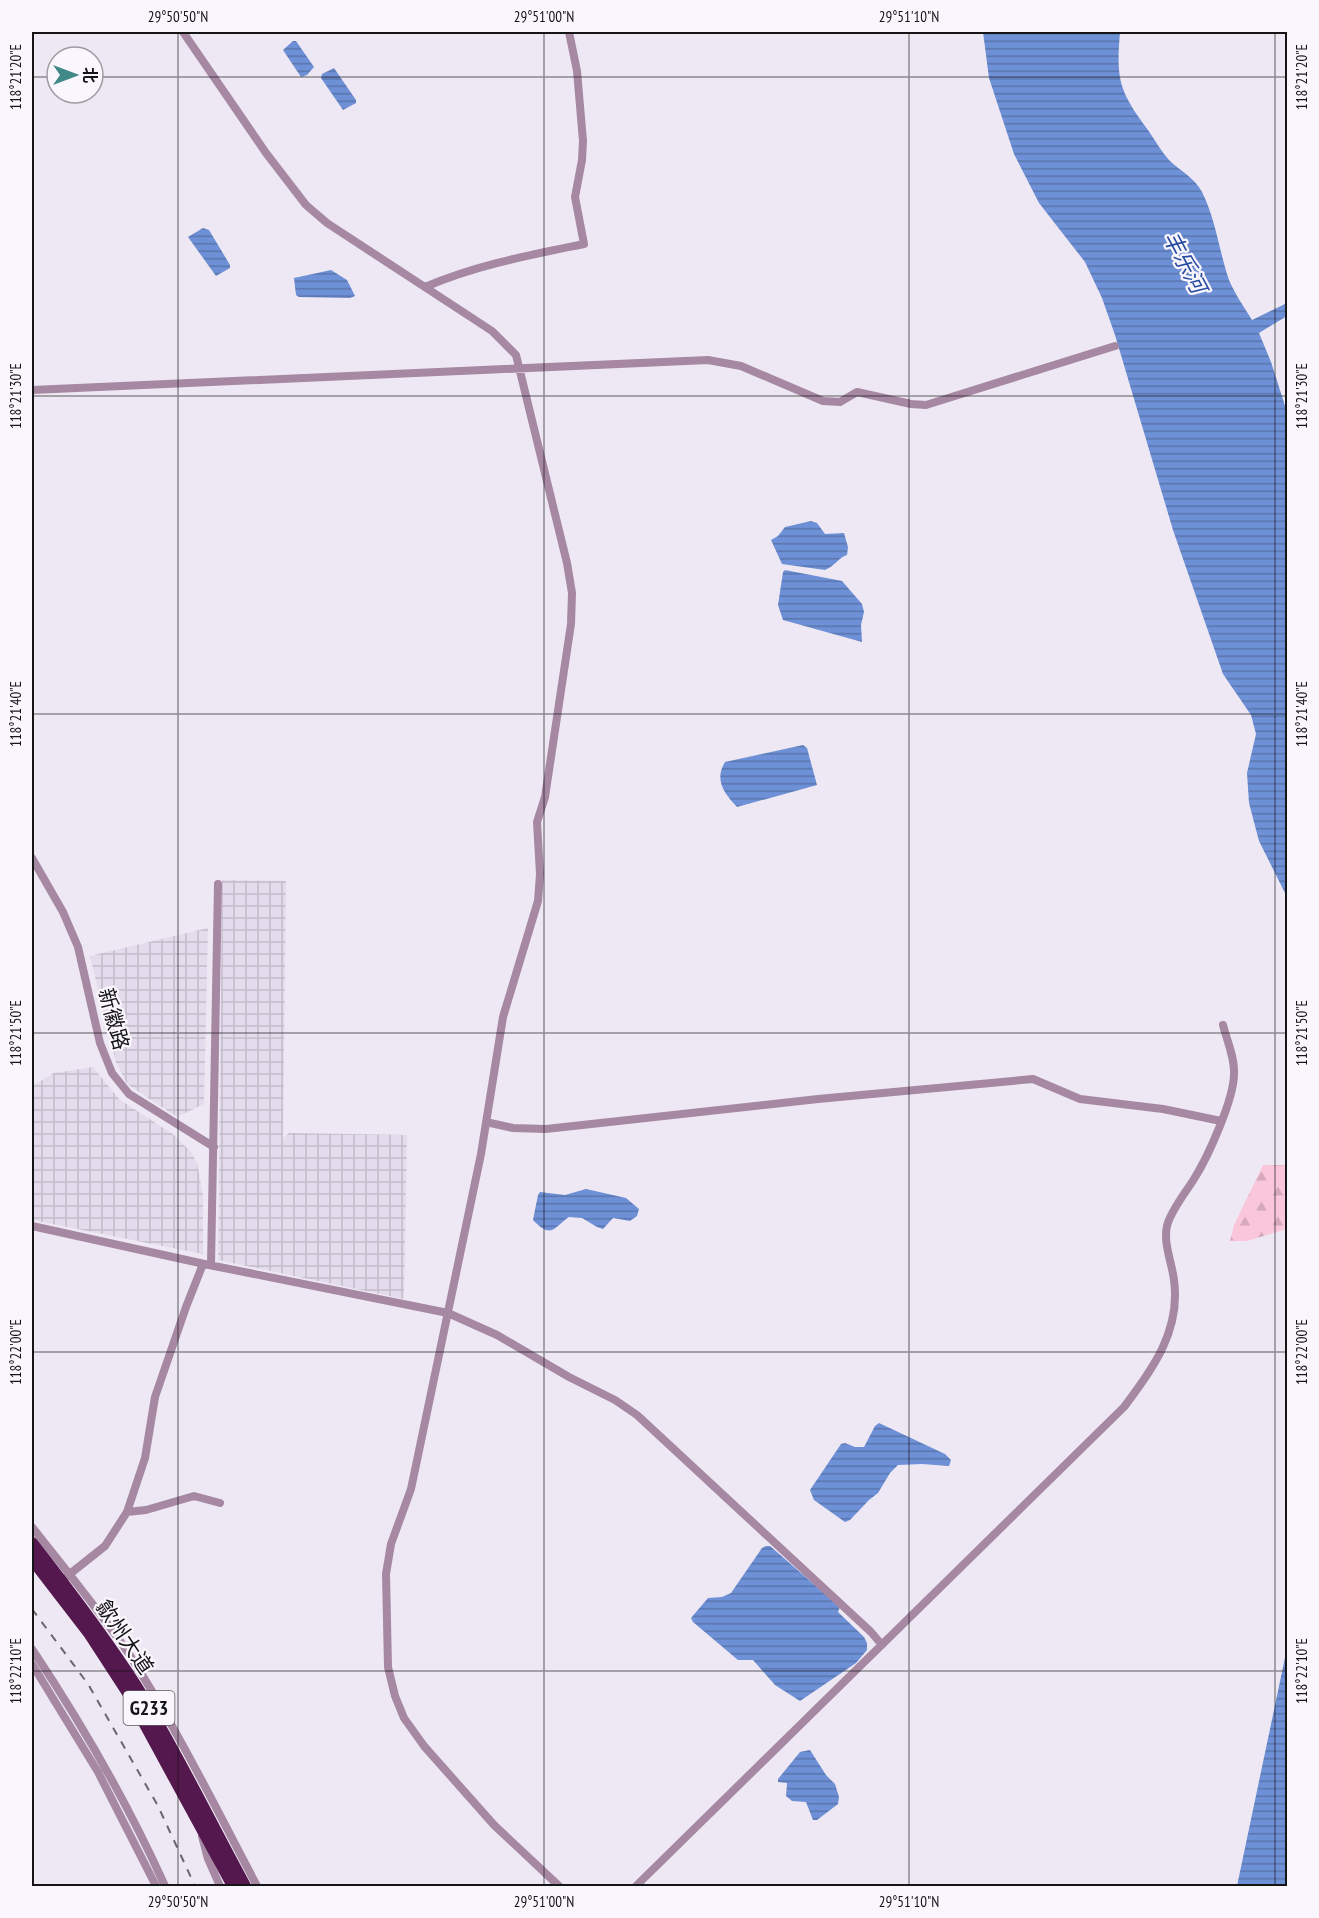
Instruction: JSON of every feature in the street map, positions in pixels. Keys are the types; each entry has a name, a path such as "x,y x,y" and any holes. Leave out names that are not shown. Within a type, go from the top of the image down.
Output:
{"highway":[{"name":"歙州大道","path":"32,1543 65,1577 141,1695 244,1887"},
{"name":"歙州大道","path":"32,1559 89,1633 147,1724 233,1887"}],"street":[{"path":"183,32 266,153 306,205 327,223 425,286 499,338 516,355 567,563 572,593 572,614 545,797 537,822 540,874 538,901 503,1017 486,1122 448,1313 411,1489 388,1554 386,1574 387,1657 399,1707 417,1737 494,1825 559,1887"},
{"path":"425,286 501,261 584,244 575,197 583,141 576,71 569,32"},
{"path":"32,390 718,361 741,366 823,401 840,402 857,392 926,405 1115,346"},
{"name":"新徽路","path":"32,858 63,912 78,947 100,1043 112,1073 129,1094 214,1147"},
{"path":"65,1577 105,1546 127,1512 145,1458 155,1396 186,1307 207,1265 214,1147 218,884"},
{"path":"636,1887 1124,1407 1145,1378 1172,1329 1175,1312 1176,1291 1166,1238 1167,1227 1207,1159 1233,1085 1234,1072 1223,1025"},
{"path":"486,1122 513,1128 546,1129 1033,1078 1080,1099 1163,1109 1221,1121"},
{"path":"32,1226 207,1265 448,1313 497,1335 632,1411 788,1554 882,1645"},
{"path":"127,1512 146,1510 194,1496 220,1503"},
{"path":"32,1527 65,1577 111,1629 154,1696 201,1778 257,1887"},
{"path":"32,1649 105,1767 165,1887"},
{"path":"32,1664 98,1772 156,1887"},
{"path":"197,1818 208,1859 220,1887"}],"shaded area":[{"path":"222,880 286,881 283,1138 289,1133 407,1135 404,1299 218,1260"},
{"path":"208,928 204,1104 177,1117 127,1084 116,1062 90,956"},
{"path":"93,1067 119,1099 174,1135 191,1152 197,1163 203,1195 203,1254 32,1220 32,1086 54,1073"}],"green space":[{"path":"1263,1165 1287,1165 1287,1229 1247,1241 1230,1241 1234,1225"}],"water":[{"name":"丰乐河","path":"983,32 1120,32 1119,74 1125,95 1166,157 1191,178 1202,192 1211,213 1229,280 1252,320 1287,303 1287,316 1259,333 1287,412 1287,897 1259,841 1249,803 1247,773 1256,734 1251,715 1223,674 1173,530 1102,298 1085,262 1039,203 1014,154 989,78"},
{"path":"296,41 314,67 307,75 301,77 283,50"},
{"path":"334,68 356,100 356,103 343,110 321,78 322,74"},
{"path":"203,228 209,230 230,265 230,268 216,276 188,237"},
{"path":"331,270 347,280 355,296 350,298 299,297 296,295 294,278"},
{"path":"811,521 817,523 825,534 844,533 848,547 847,555 825,570 782,564 771,540 778,536 785,527"},
{"path":"785,570 842,581 862,604 864,612 861,625 862,642 783,620 778,605"},
{"path":"803,745 807,748 817,785 737,807 728,797 722,786 720,775 725,762"},
{"path":"586,1189 626,1198 639,1209 637,1216 630,1221 613,1218 603,1229 582,1218 569,1217 552,1230 539,1226 533,1220 540,1192 565,1195"},
{"path":"879,1423 945,1454 951,1460 949,1466 898,1465 890,1473 878,1493 845,1522 814,1500 810,1490 841,1444 864,1447 875,1426"},
{"path":"770,1546 840,1607 838,1612 864,1637 867,1643 867,1650 856,1663 800,1701 775,1685 753,1660 738,1660 691,1618 708,1598 722,1597 731,1593 762,1548"},
{"path":"1287,1648 1287,1886 1237,1886"},
{"path":"810,1750 826,1775 835,1784 839,1797 838,1804 817,1820 813,1820 806,1802 792,1801 786,1796 787,1783 778,1782 800,1752"}],"railway":[{"path":"32,1609 88,1684 158,1806 195,1886"}]}
